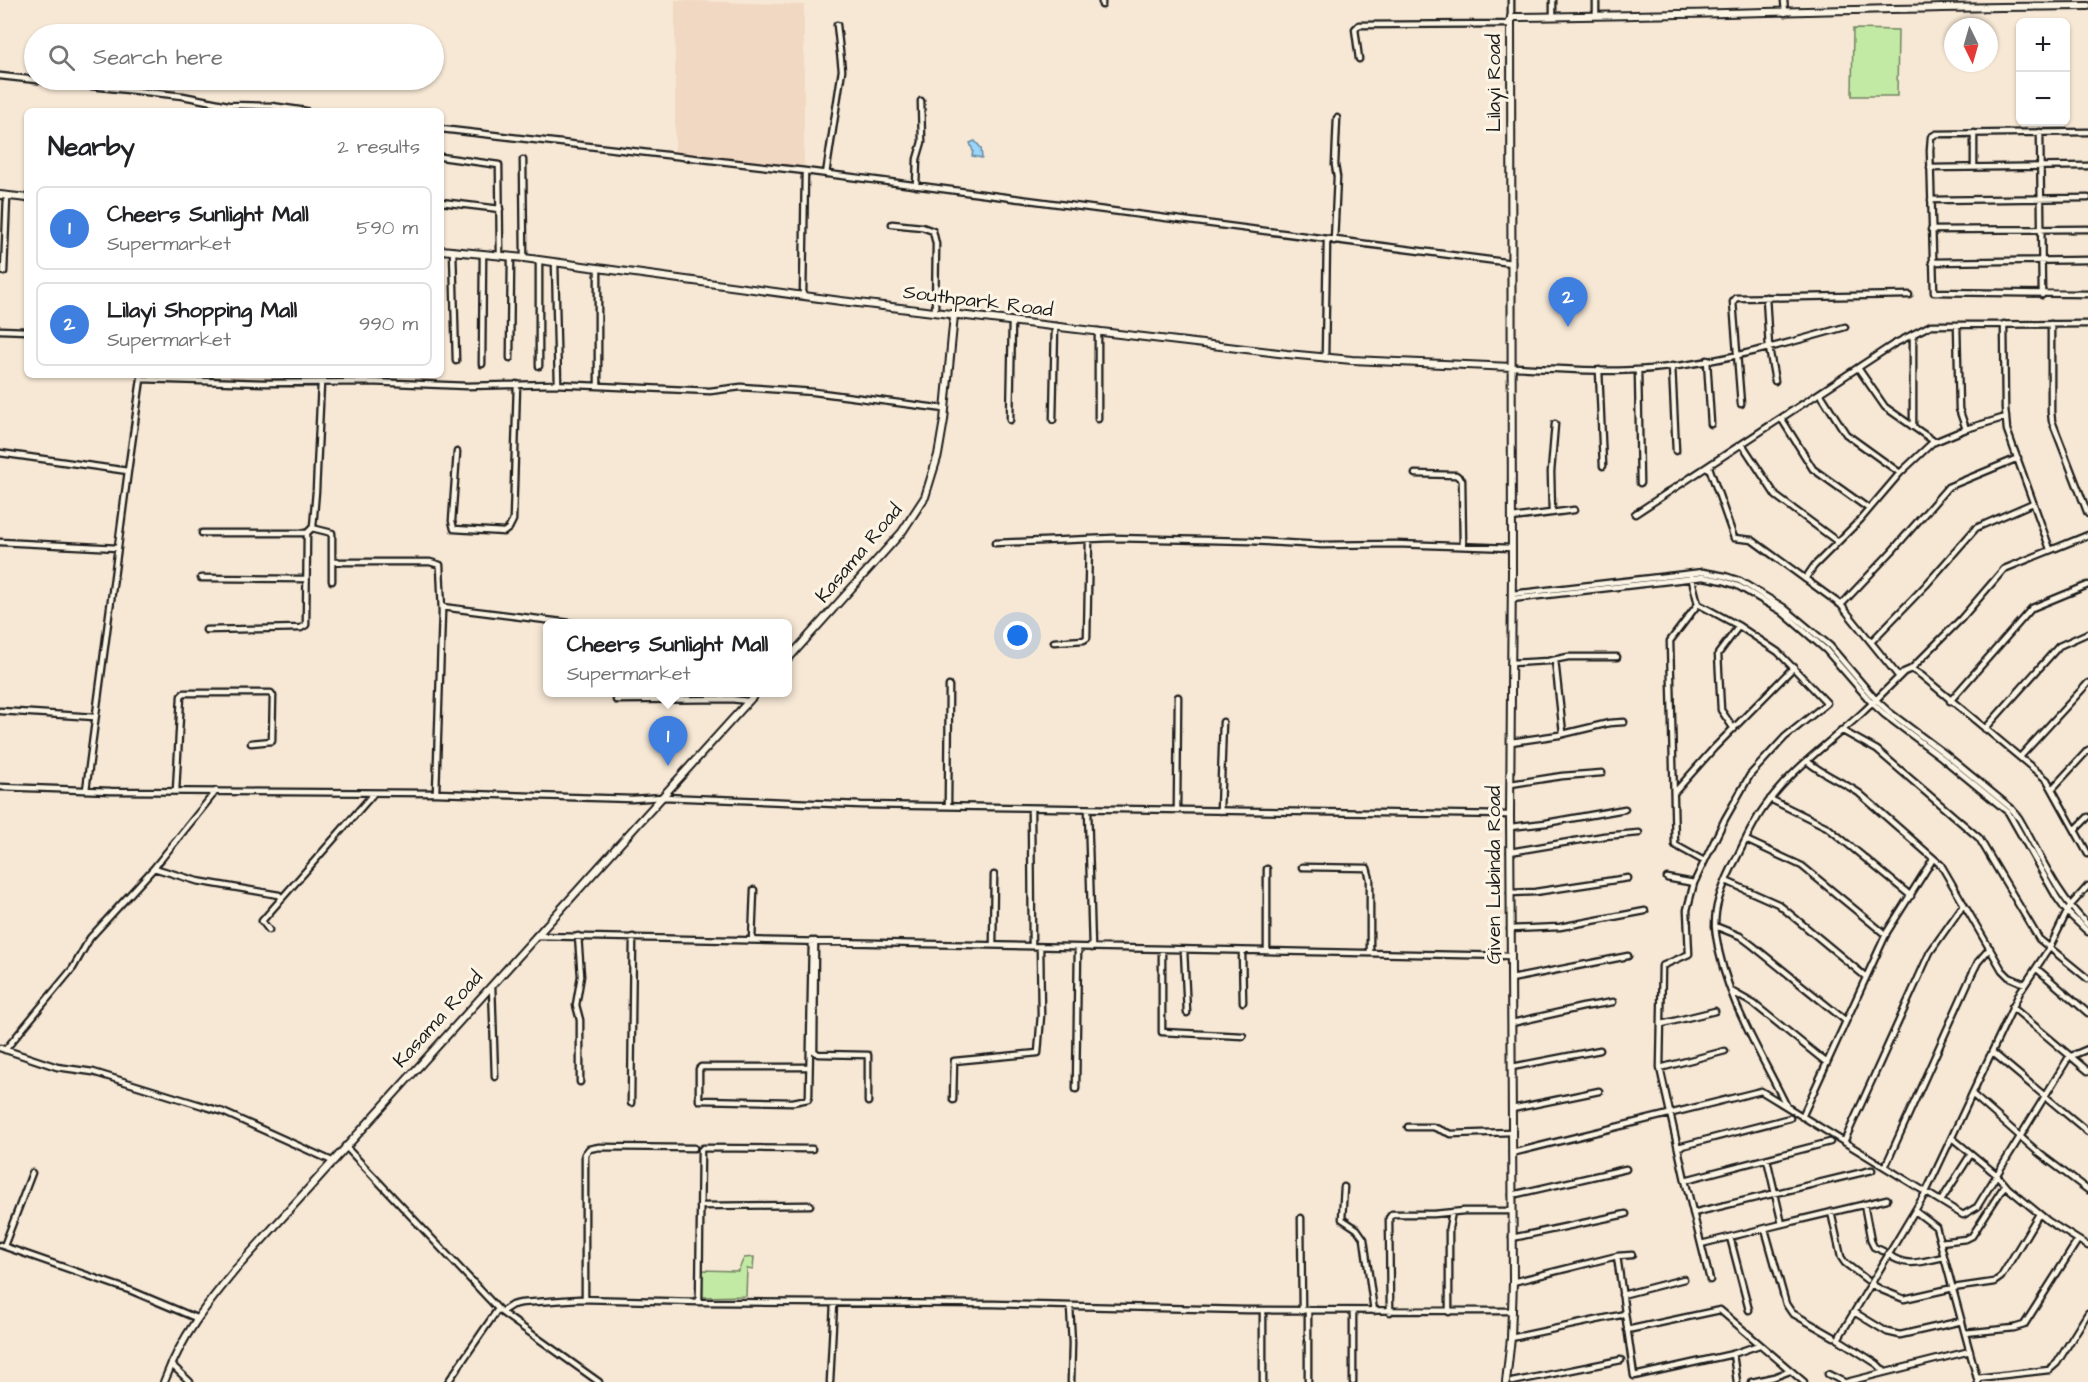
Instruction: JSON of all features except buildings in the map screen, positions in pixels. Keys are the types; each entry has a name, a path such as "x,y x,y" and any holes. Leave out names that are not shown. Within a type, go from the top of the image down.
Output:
{"street":[{"path":"1359,59 1355,29 1359,25 1508,24 1511,17 1511,0"},
{"path":"1553,0 1553,16"},
{"path":"1596,0 1596,15"},
{"path":"1784,0 1785,13"},
{"name":"Lilayi Road","path":"1512,367 1511,17 1785,13 1971,6 2088,6"},
{"path":"826,174 842,70 837,25"},
{"path":"0,76 24,79"},
{"path":"128,90 183,96 228,105 265,108"},
{"path":"916,186 917,159 922,142 921,101"},
{"path":"1334,241 1337,118"},
{"path":"444,129 805,171 1512,263"},
{"path":"2040,132 2042,295"},
{"path":"2088,132 1936,134 1931,136 1930,168 1933,291 1935,293 2088,294"},
{"path":"1974,133 1974,167"},
{"path":"444,157 499,165 500,256"},
{"path":"523,160 524,258"},
{"path":"1930,168 2088,166"},
{"path":"803,296 805,171"},
{"path":"4,272 4,195 24,198"},
{"path":"1931,200 2088,198"},
{"path":"444,202 500,209"},
{"path":"892,224 922,227 933,231 936,244 935,312"},
{"path":"1931,230 2088,230"},
{"path":"1325,358 1326,240"},
{"name":"Southpark Road","path":"444,250 524,258 803,296 1221,347 1325,358 1512,367"},
{"path":"453,251 456,361"},
{"path":"482,364 483,254"},
{"path":"510,358 511,257"},
{"path":"1932,262 2088,260"},
{"path":"539,261 539,366"},
{"path":"555,263 558,384"},
{"path":"598,269 598,385"},
{"path":"1742,404 1734,299 1910,296"},
{"path":"1766,297 1769,348 1775,381"},
{"name":"Kasama Road","path":"792,655 902,532 920,507 929,487 938,455 945,410 954,315"},
{"path":"1011,322 1011,420"},
{"path":"2004,324 2007,430 2050,549"},
{"path":"2051,324 2052,421 2088,514"},
{"path":"1635,514 1858,368 1930,325 2088,324"},
{"path":"1957,325 1959,409 1966,429"},
{"path":"1053,420 1055,326"},
{"path":"1512,367 1638,370 1672,366 1769,348 1845,327"},
{"path":"0,330 24,331"},
{"path":"1098,331 1098,419"},
{"path":"1913,334 1913,427"},
{"path":"1707,360 1711,424"},
{"path":"1672,366 1676,451"},
{"name":"Given Lubinda Road","path":"1506,1382 1512,1311 1510,815 1512,367"},
{"path":"1858,368 1885,407 1935,442"},
{"path":"1599,370 1603,466"},
{"path":"1638,370 1640,483"},
{"path":"86,790 141,378"},
{"path":"177,378 467,386 558,384 710,391 741,387 803,391 945,410"},
{"path":"206,630 304,628 306,625 307,533 312,528 316,492 321,382"},
{"path":"457,452 452,521 454,529 504,532 513,520 517,384"},
{"path":"1820,393 1846,434 1900,473"},
{"path":"1805,579 1814,566 1900,473 1935,442 1966,429 2006,417"},
{"path":"1781,418 1813,469 1869,509"},
{"path":"1552,513 1551,472 1555,424"},
{"path":"1742,444 1776,496 1838,542"},
{"path":"0,453 128,471"},
{"path":"1841,605 1948,487 2018,458"},
{"path":"1709,467 1734,538 1752,540 1841,605 1899,677"},
{"path":"1415,474 1456,475 1462,480 1463,546"},
{"path":"1872,641 1926,585 1976,528 2033,503"},
{"path":"1512,518 1574,510"},
{"path":"312,528 332,533 332,581"},
{"path":"202,533 307,533"},
{"path":"1787,1107 1753,1044 1725,978 1715,926 1715,912 1726,880 1746,840 1770,799 1840,730 1907,670 1911,669 1961,619 2004,569 2088,535"},
{"path":"994,543 1125,538 1322,545 1396,544 1512,548"},
{"path":"1054,642 1087,638 1089,539"},
{"path":"0,542 118,548"},
{"path":"333,562 430,562 437,563 441,570 442,607 436,793"},
{"path":"1691,576 1698,604 1739,626 1778,652 1827,703 1785,737 1750,775 1694,883 1687,910 1689,954 1662,966 1660,1068 1710,1280"},
{"path":"1512,597 1691,576 1724,581 1738,586 1780,611 1826,650 1874,701 2008,812 2068,909 2088,932"},
{"path":"201,578 306,579"},
{"path":"1950,701 2032,608 2088,585"},
{"path":"1698,604 1670,641 1675,845 1704,861"},
{"path":"442,607 543,620"},
{"path":"1734,729 1721,710 1718,654 1739,626"},
{"path":"1985,729 2059,646 2088,633"},
{"path":"1511,663 1568,657 1617,657"},
{"path":"1555,660 1563,733"},
{"path":"1674,793 1714,748 1794,667"},
{"path":"1911,669 2047,780 2088,854"},
{"path":"2019,757 2088,682"},
{"path":"948,806 950,686"},
{"path":"176,790 181,696 184,693 271,693 273,696 272,741 251,743"},
{"path":"1177,810 1178,696"},
{"name":"Kasama Road","path":"164,1382 196,1318 236,1269 752,697"},
{"path":"616,700 731,699 748,701"},
{"path":"0,711 95,717"},
{"path":"1220,811 1222,722"},
{"path":"1511,742 1624,722"},
{"path":"1840,730 1877,750 1979,838 2039,939 2088,979"},
{"path":"2053,788 2088,750"},
{"path":"1808,761 1818,771 1848,785 1859,793 1947,873 2008,977 2025,984"},
{"path":"1511,784 1562,776 1602,773"},
{"path":"0,787 86,790 436,793 632,799 663,797 1032,808 1510,815"},
{"path":"216,791 154,868 90,938 73,968 2,1049 57,1067 93,1072 223,1112 333,1161"},
{"path":"269,930 262,921 374,793"},
{"path":"1770,799 1827,826 1911,896"},
{"path":"1032,808 1032,946"},
{"path":"1088,809 1092,948"},
{"path":"1510,827 1625,809"},
{"path":"2075,830 2088,817"},
{"path":"1510,852 1604,836 1639,833"},
{"path":"1746,840 1802,866 1886,935"},
{"path":"1802,1117 1886,935 1933,859"},
{"path":"1302,867 1367,868 1370,879 1370,953"},
{"path":"154,868 197,881 279,895 282,898"},
{"path":"1267,869 1267,951"},
{"path":"993,945 994,875"},
{"path":"1510,893 1535,892 1628,878"},
{"path":"1667,878 1694,883"},
{"path":"1726,880 1778,904 1866,977"},
{"path":"1885,1372 1878,1364 1838,1340 1869,1282 1926,1192 2025,984 2050,947 2068,909 2088,886"},
{"path":"752,940 754,890"},
{"path":"1844,1142 1930,952 1964,904"},
{"path":"2068,909 2088,925"},
{"path":"1510,929 1560,927 1645,911"},
{"path":"1715,926 1740,936 1846,1021"},
{"path":"536,936 1511,956"},
{"path":"578,936 581,976 576,1005 580,1020 580,1082"},
{"path":"630,1103 633,937"},
{"path":"808,1067 701,1067 699,1069 699,1100 802,1102 809,1096 813,941"},
{"path":"813,941 814,1051 818,1054 868,1055 868,1102"},
{"path":"953,1100 954,1061 1038,1053 1041,1015 1040,946"},
{"path":"1077,1089 1078,948"},
{"path":"1885,1167 1972,974 1978,962 1990,948"},
{"path":"1162,949 1162,1032 1244,1036"},
{"path":"1184,950 1186,1013"},
{"path":"1242,951 1243,1002"},
{"path":"1511,979 1628,956"},
{"path":"2036,968 2088,1012"},
{"path":"492,985 495,1077"},
{"path":"1730,990 1754,1004 1827,1063"},
{"path":"1512,1023 1583,1006 1613,1002"},
{"path":"2012,1008 2088,1071"},
{"path":"1662,1024 1714,1011"},
{"path":"1512,1153 1758,1091 1765,1092 1963,1215 1977,1207 2071,1056 2088,1049"},
{"path":"1512,1067 1600,1050"},
{"path":"1660,1068 1725,1051"},
{"path":"1992,1052 2088,1132"},
{"path":"1512,1109 1599,1091"},
{"path":"1972,1094 2020,1137 2088,1190"},
{"path":"1678,1147 1790,1118"},
{"path":"1408,1127 1433,1127 1450,1134 1512,1132"},
{"path":"1952,1138 2039,1214 2088,1246"},
{"path":"1685,1180 1830,1142"},
{"path":"345,1146 500,1310 599,1382"},
{"path":"585,1299 585,1154 589,1149 599,1147 694,1148"},
{"path":"699,1302 700,1153 703,1148 812,1149"},
{"path":"1941,1201 1971,1154"},
{"path":"1767,1159 1782,1224"},
{"path":"1512,1195 1626,1169"},
{"path":"1693,1213 1872,1170"},
{"path":"32,1173 2,1245 132,1291 196,1318"},
{"path":"1940,1242 1966,1239 1972,1236 2005,1185"},
{"path":"1344,1187 1342,1218 1358,1229 1364,1239 1374,1311"},
{"path":"1701,1244 1887,1199"},
{"path":"1864,1204 1871,1241 1874,1247 1883,1251"},
{"path":"700,1206 810,1205"},
{"path":"1390,1312 1390,1215 1512,1211"},
{"path":"1915,1211 1936,1227 1978,1380 2049,1370 2057,1364 2088,1313"},
{"path":"1449,1312 1449,1228 1452,1212"},
{"path":"1831,1212 1841,1257 1845,1263 1869,1282 1904,1299 1994,1282 2001,1277 2039,1214"},
{"path":"1512,1238 1626,1214"},
{"path":"1301,1218 1308,1382"},
{"path":"1765,1229 1786,1304 1792,1313 1834,1337"},
{"path":"1730,1237 1749,1310"},
{"path":"1965,1333 2024,1325 2078,1240"},
{"path":"1888,1254 1897,1261 1908,1264 1944,1257"},
{"path":"1512,1282 1617,1256 1632,1255"},
{"path":"1617,1256 1635,1379 1733,1354 1759,1345"},
{"path":"1622,1295 1684,1280"},
{"path":"448,1382 500,1310 521,1303 585,1299 1263,1311 1512,1311"},
{"path":"830,1382 834,1303"},
{"path":"1070,1307 1071,1382"},
{"path":"1627,1330 1720,1310 1804,1382"},
{"path":"1263,1311 1263,1382"},
{"path":"1353,1311 1353,1382"},
{"path":"1854,1312 1887,1332 1900,1335 1962,1321"},
{"path":"1511,1338 1625,1314"},
{"path":"1744,1350 1748,1336"},
{"path":"1828,1374 1846,1382 1970,1351"},
{"path":"1733,1354 1737,1382"},
{"path":"1512,1382 1621,1360"},
{"path":"171,1364 190,1382"},
{"path":"1752,1382 1790,1371"},
{"path":"2007,1375 2009,1382"}],"shaded area":[{"path":"675,0 804,5 804,171 675,153"}],"green space":[{"path":"1853,29 1898,30 1897,96 1852,96"},
{"path":"754,1257 753,1270 747,1269 746,1296 702,1297 701,1270 738,1271 744,1258"}],"water":[{"path":"975,141 981,148 982,158 972,156 970,143"}],"place":[{"name":"Lilayi Shopping Mall","path":"1568,327"},
{"name":"Cheers Sunlight Mall","path":"668,766"}]}
